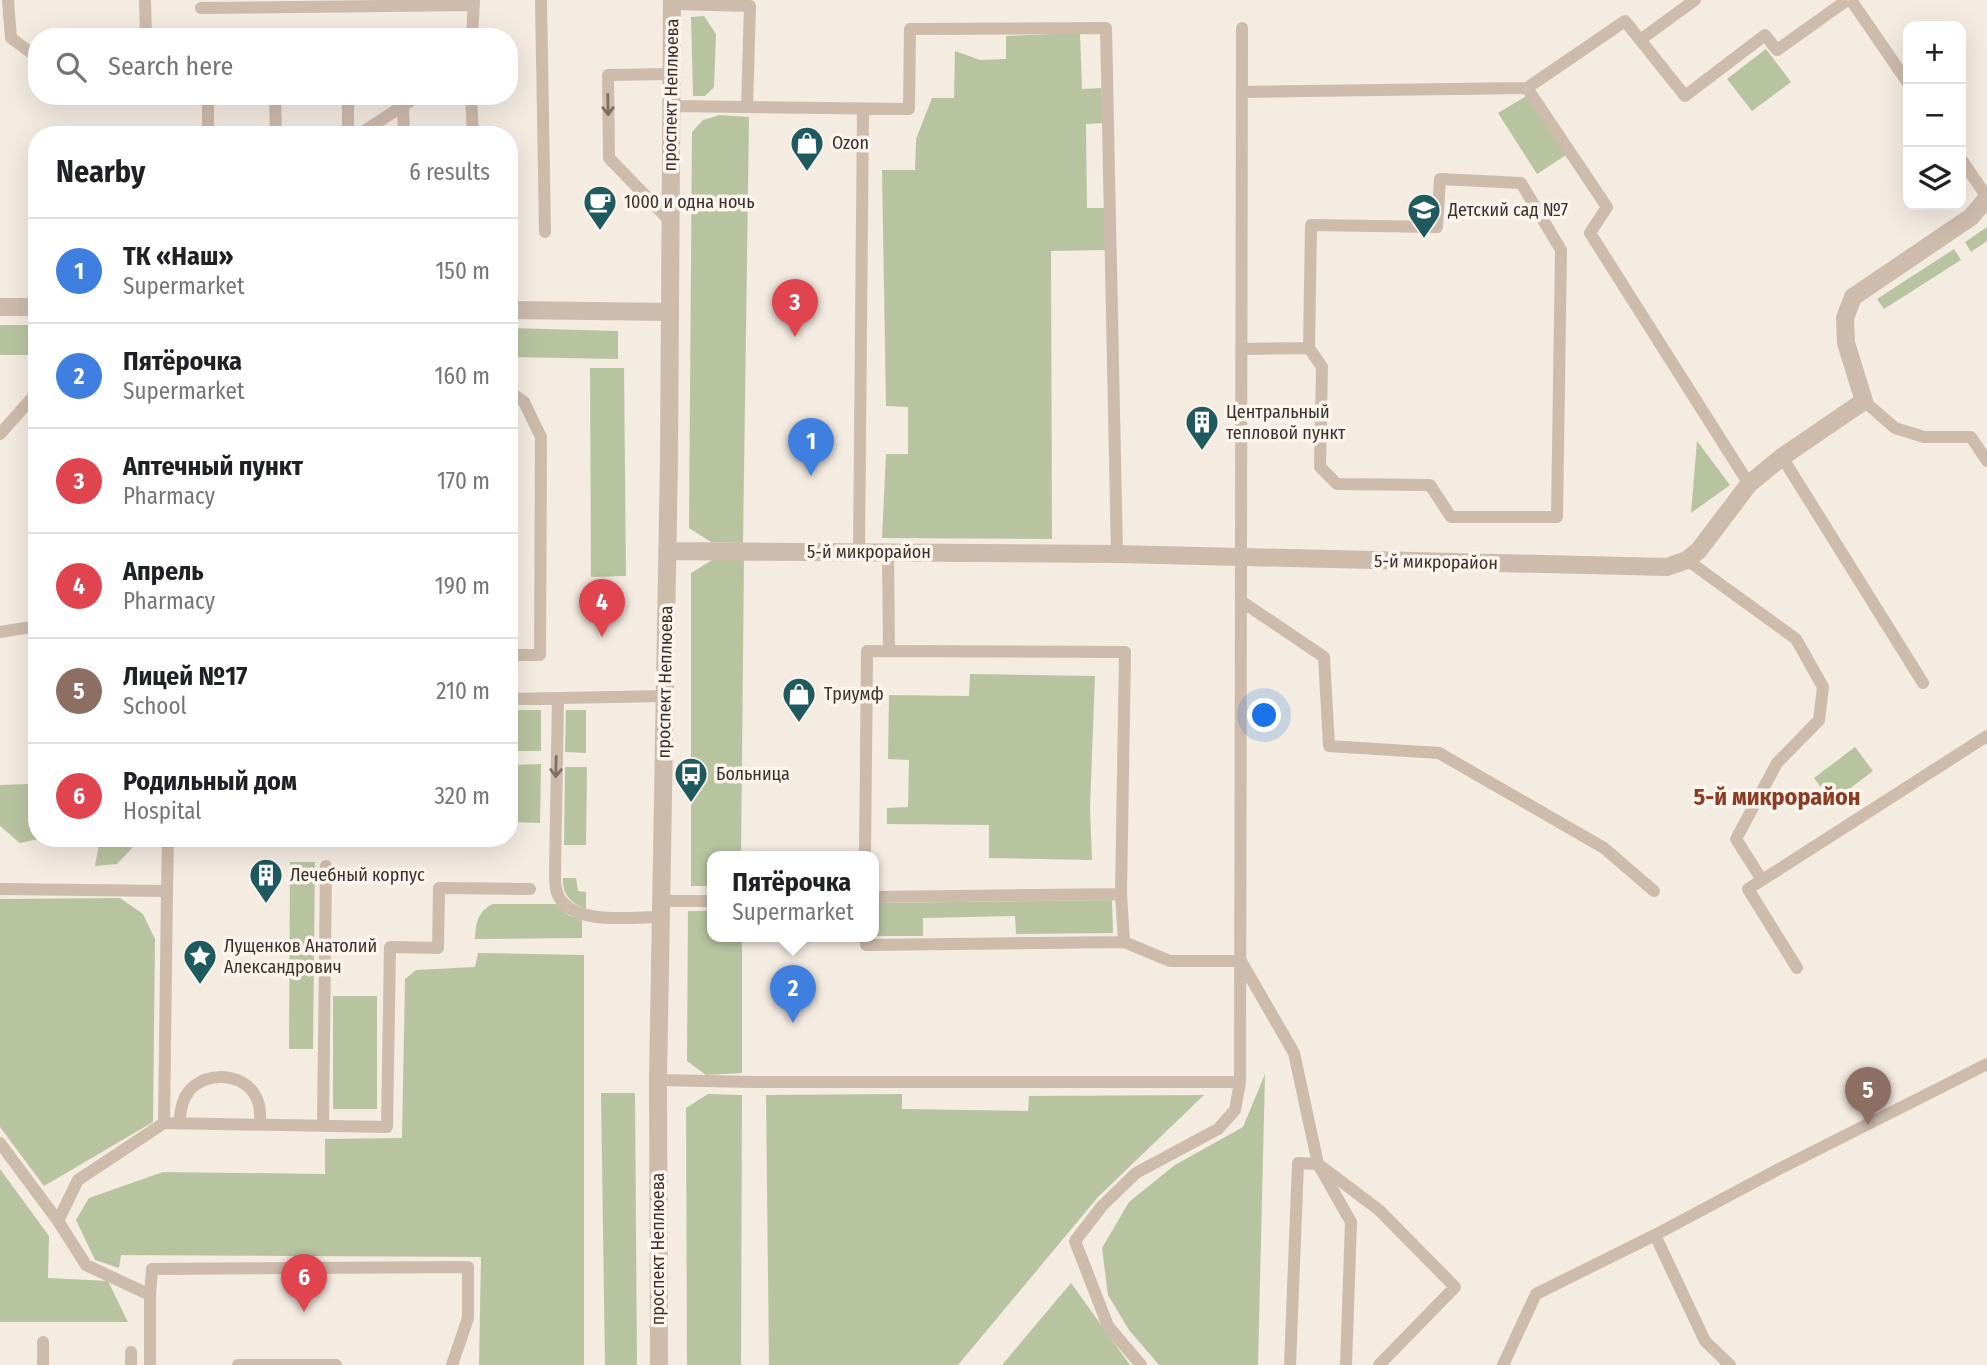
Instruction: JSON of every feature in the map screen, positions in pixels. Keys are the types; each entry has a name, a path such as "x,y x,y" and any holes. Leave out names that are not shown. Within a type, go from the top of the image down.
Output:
{"street":[{"name":"проспект Неплюева","path":"659,1365 658,1080 667,551 672,2"},
{"path":"1687,560 1699,550 1749,484 1782,457 1864,401 1846,343 1845,318 1853,298 1971,217 1987,197"},
{"path":"0,307 28,307"},
{"path":"518,310 670,312"},
{"name":"5-й микрорайон","path":"667,551 1117,554 1667,567 1687,560"}],"lane":[{"path":"8,0 11,38 28,50"},
{"path":"145,0 146,28"},
{"path":"541,0 545,232"},
{"path":"1640,40 1695,0"},
{"path":"1242,92 1527,88 1625,21 1685,96 1765,35 1777,50 1831,5 1849,0 1903,76"},
{"path":"201,8 474,2 473,28"},
{"path":"672,2 750,6 747,107"},
{"path":"671,106 909,109 910,29 1106,28 1117,554"},
{"path":"1140,1365 1108,1326 1075,1241 1102,1206 1136,1173 1218,1129 1235,1110 1240,1082 1242,28"},
{"path":"670,222 609,158 608,75 671,74"},
{"path":"1527,88 1607,207 1590,233 1749,484"},
{"path":"208,105 208,126"},
{"path":"275,105 276,126"},
{"path":"348,105 348,126"},
{"path":"471,105 472,126"},
{"path":"372,126 403,106"},
{"path":"403,106 404,126"},
{"path":"859,552 863,109"},
{"path":"1966,166 1987,197"},
{"path":"1440,179 1521,183 1561,250 1557,517 1451,517 1430,485 1337,484 1321,467 1322,368 1308,348 1311,225 1437,227 1440,179"},
{"path":"1242,349 1308,348"},
{"path":"518,398 524,402 541,437 540,655 518,655"},
{"path":"1864,401 1895,428 1924,437 1971,437 1987,461"},
{"path":"0,434 28,402"},
{"path":"1782,457 1923,683"},
{"path":"888,552 889,651"},
{"path":"1687,560 1796,639 1823,687 1819,720 1777,763 1736,839 1762,880"},
{"path":"1241,601 1324,657 1329,746 1439,753 1604,848 1654,891"},
{"path":"0,632 28,627"},
{"path":"865,851 867,651 1125,652 1121,894 1124,942"},
{"path":"518,699 664,696"},
{"path":"558,699 558,896 573,911 595,918 707,902"},
{"path":"1797,968 1748,889 1987,736"},
{"path":"164,1123 168,847"},
{"path":"323,1126 326,866"},
{"path":"58,1221 78,1180 164,1123 387,1127 390,947 438,948 439,888 530,889"},
{"path":"0,890 167,891"},
{"path":"879,897 1121,894"},
{"path":"866,942 866,945 1124,942 1170,961 1241,961"},
{"path":"1241,961 1294,1053 1318,1164 1351,1222 1346,1365"},
{"path":"1503,1365 1536,1294 1987,1064"},
{"path":"179,1123 182,1103 188,1093 208,1078 220,1077 232,1078 253,1092 259,1103 260,1125"},
{"path":"658,1080 1240,1082"},
{"path":"0,1143 58,1221 86,1265 150,1295"},
{"path":"1290,1365 1298,1163 1318,1164 1379,1210 1455,1287 1379,1365"},
{"path":"1655,1235 1705,1341 1730,1365"},
{"path":"150,1365 152,1269 468,1267 468,1318 452,1365"},
{"path":"43,1342 43,1365"},
{"path":"238,1365 336,1365"}],"green space":[{"path":"704,16 716,34 714,87 705,96 693,96 691,17"},
{"path":"1080,33 1082,89 1101,88 1105,123 1086,124 1087,208 1106,208 1106,250 1051,251 1052,539 882,538 886,454 908,454 908,407 886,406 882,170 915,170 916,139 932,98 954,98 955,51 980,60 1006,59 1006,36"},
{"path":"1766,49 1791,82 1752,111 1727,79"},
{"path":"1528,95 1566,155 1537,174 1498,113"},
{"path":"720,115 749,117 743,543 711,542 689,528 692,132 703,120"},
{"path":"1987,227 1987,241 1971,252 1965,242"},
{"path":"1954,249 1961,260 1884,309 1877,299"},
{"path":"0,325 28,325 28,355 0,355"},
{"path":"518,328 618,331 618,359 518,357"},
{"path":"590,368 624,368 626,576 591,577"},
{"path":"1697,441 1730,485 1691,513"},
{"path":"714,559 744,559 741,851 707,851 707,886 691,886 691,573"},
{"path":"970,674 1095,676 1090,808 1092,860 989,858 989,825 887,824 887,808 908,807 909,760 888,759 889,695 969,696"},
{"path":"518,710 541,710 541,751 518,751"},
{"path":"566,710 586,710 586,753 565,752"},
{"path":"1855,747 1873,771 1832,802 1814,778"},
{"path":"541,764 540,823 518,822 518,765"},
{"path":"565,767 587,767 586,845 564,845"},
{"path":"28,784 28,841 20,843 0,826 0,785"},
{"path":"98,847 133,847 117,864 95,866"},
{"path":"290,862 315,862 313,1049 289,1049"},
{"path":"563,878 576,878 578,891 586,892 586,909 568,898"},
{"path":"120,898 143,914 155,939 153,1122 44,1186 0,1127 0,899"},
{"path":"1112,900 1113,933 1016,934 1015,916 923,918 923,936 879,936 879,903"},
{"path":"492,904 557,904 568,915 582,920 582,938 475,939 478,919"},
{"path":"688,911 707,911 707,942 742,942 742,1073 706,1075 687,1061"},
{"path":"478,953 584,955 584,1365 479,1365 481,1257 121,1255 119,1268 95,1260 76,1220 89,1198 163,1172 325,1174 325,1139 402,1138 405,979 416,970 475,967"},
{"path":"333,996 377,996 377,1109 333,1109"},
{"path":"1265,1074 1258,1365 1159,1365 1129,1330 1108,1295 1102,1248 1129,1202 1175,1165 1243,1127"},
{"path":"601,1093 635,1093 637,1365 605,1365"},
{"path":"708,1094 742,1095 741,1365 687,1365 686,1108"},
{"path":"902,1094 902,1109 1028,1111 1029,1096 1204,1095 1098,1197 958,1365 769,1365 766,1095"},
{"path":"0,1169 49,1236 48,1278 108,1281 128,1322 0,1322"},
{"path":"1071,1283 1130,1365 1002,1365"}],"place":[{"name":"Ozon","path":"807,173"},
{"name":"1000 и одна ночь","path":"600,232"},
{"name":"Детский сад №7","path":"1424,240"},
{"name":"Аптечный пункт","path":"795,337"},
{"name":"Центральный тепловой пункт","path":"1202,452"},
{"name":"ТК «Наш»","path":"811,476"},
{"name":"Апрель","path":"602,637"},
{"name":"Триумф","path":"799,724"},
{"name":"Больница","path":"691,804"},
{"name":"Лечебный корпус","path":"266,905"},
{"name":"Лущенков Анатолий Александрович","path":"200,986"},
{"name":"Пятёрочка","path":"793,1023"},
{"name":"Лицей №17","path":"1868,1125"},
{"name":"Родильный дом","path":"304,1312"}],"district":[{"name":"5-й микрорайон","path":"1777,797"}]}
